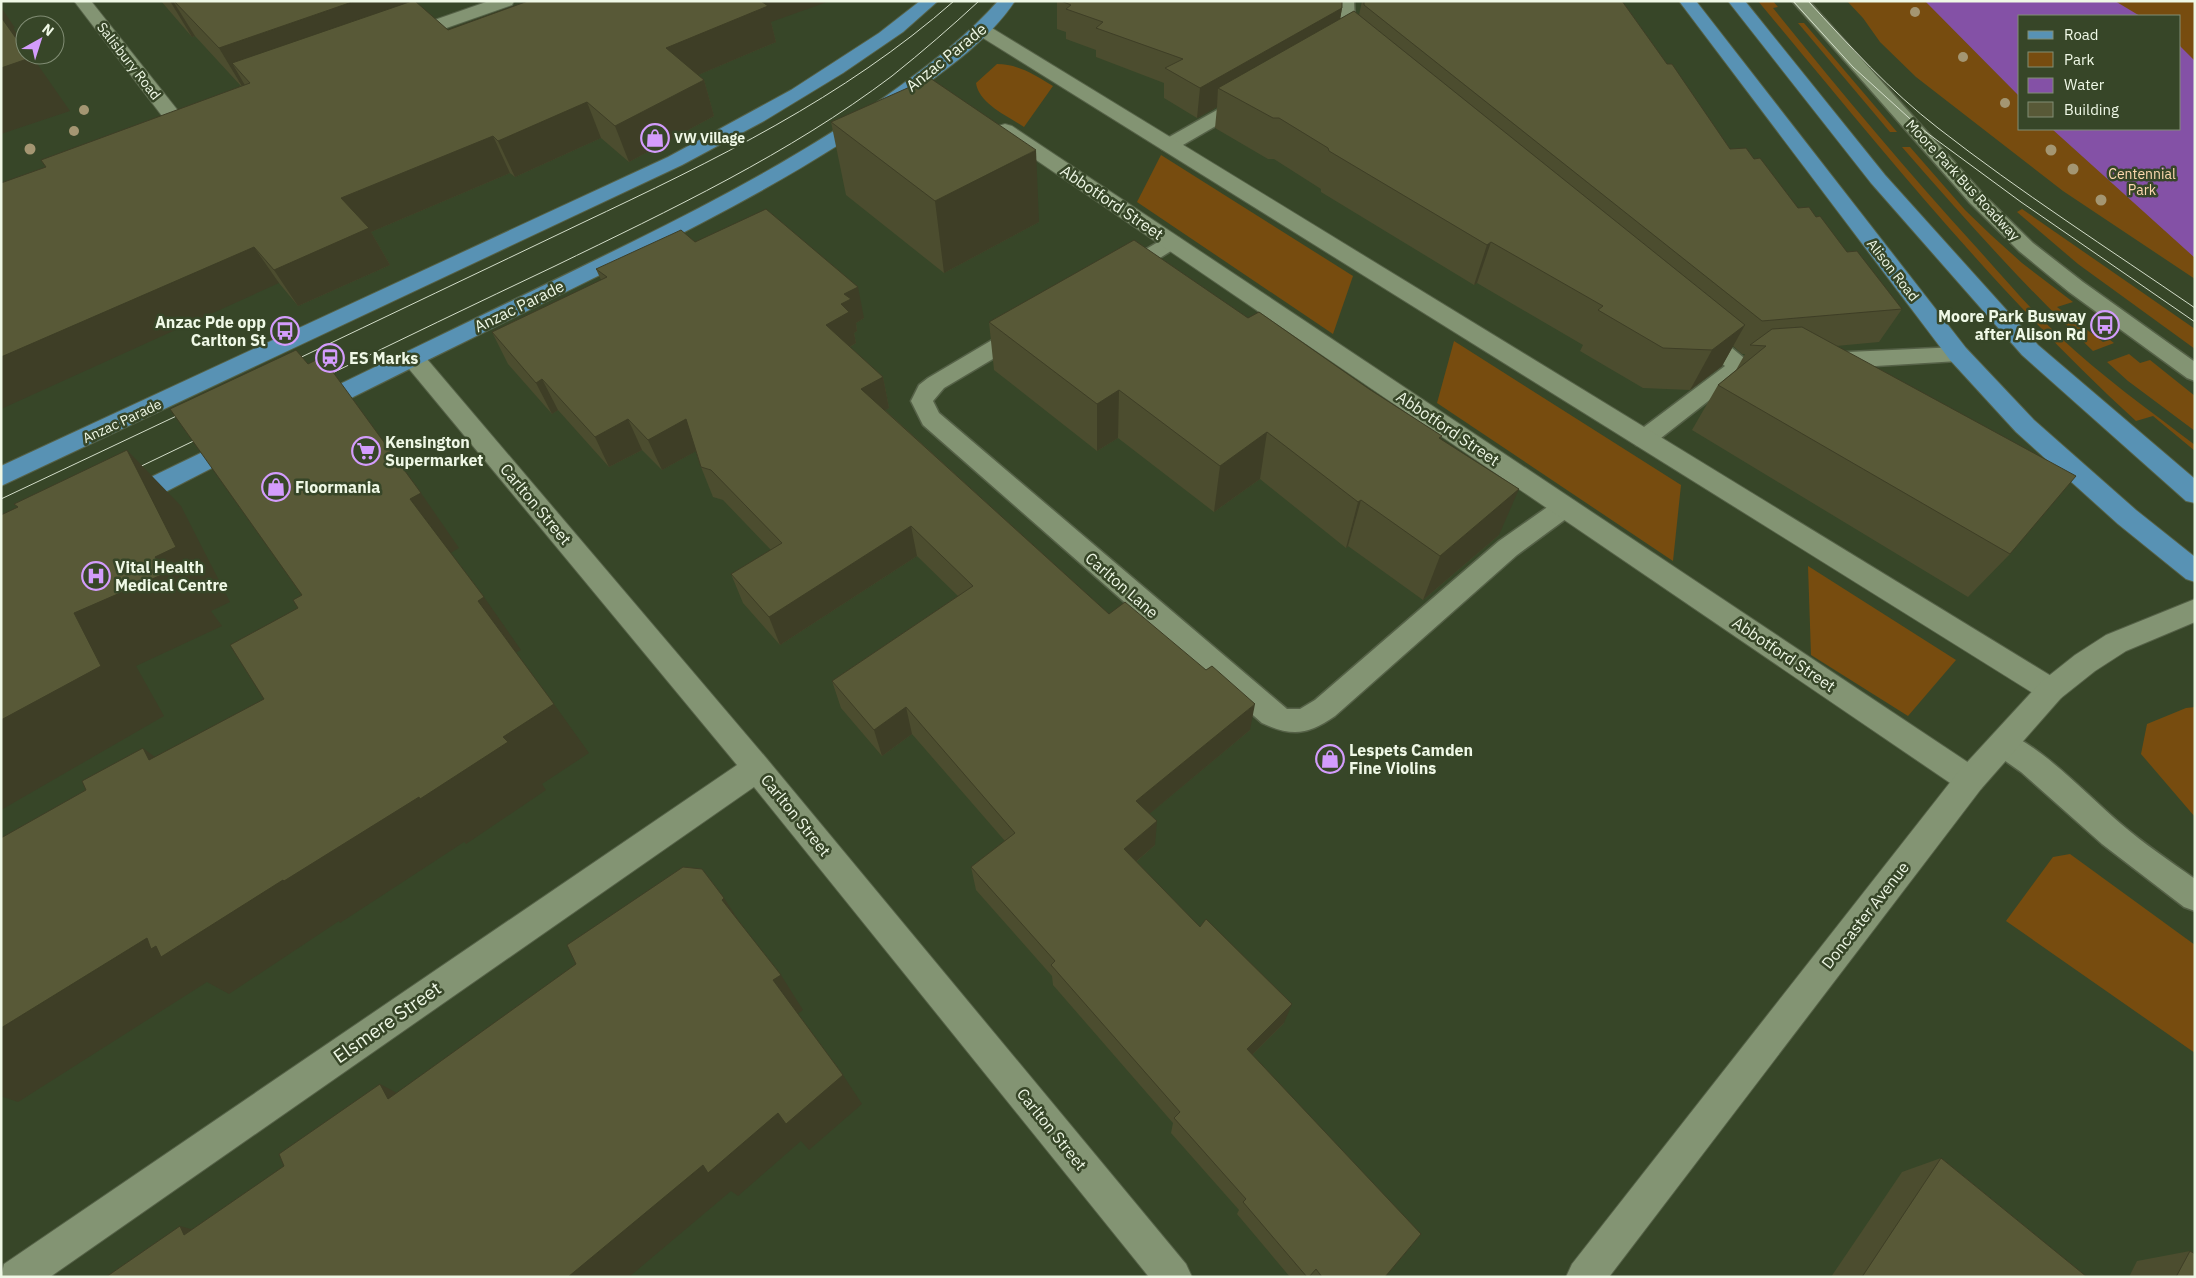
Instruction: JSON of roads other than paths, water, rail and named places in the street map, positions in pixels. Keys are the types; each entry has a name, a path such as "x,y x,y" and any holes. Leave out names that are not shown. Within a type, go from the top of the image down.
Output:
{"main road":[{"name":"Anzac Parade","path":"1,477 558,217 677,159 778,106 811,86 894,30 930,1"},
{"name":"Anzac Parade","path":"297,415 615,259 769,179 848,132 925,76 981,29 1007,1"},
{"name":"Alison Road","path":"1687,1 1958,354 2026,426 2127,517 2195,572"},
{"path":"1736,1 1878,179 2030,350 2195,494"},
{"path":"109,509 261,433"}],"street":[{"name":"Salisbury Road","path":"82,1 169,124 194,113"},
{"path":"388,43 506,1"},
{"path":"981,29 2051,690"},
{"path":"925,76 946,90"},
{"name":"Abbotford Street","path":"985,117 1970,780"},
{"name":"Carlton Street","path":"413,358 757,768 1173,1277"},
{"name":"Doncaster Avenue","path":"1585,1277 1970,780 2051,690 2085,663 2116,643 2195,610"},
{"name":"Elsmere Street","path":"17,1277 757,768"}],"lane":[{"path":"1346,1 1341,46 1367,58"},
{"name":"Moore Park Bus Roadway","path":"1800,1 1977,199 2026,247 2076,287 2195,373"},
{"path":"1168,145 1260,93"},
{"path":"1104,283 1172,242"},
{"path":"1686,322 1739,366"},
{"name":"Carlton Lane","path":"1037,323 936,383 927,391 922,401 925,410 931,419 1272,715 1285,722 1300,722 1325,708 1508,548 1565,507"},
{"path":"1806,362 1958,354"},
{"path":"1644,439 1739,366 1777,364"},
{"path":"2004,744 2032,763 2112,835 2195,897"}],"water":[{"path":"1925,1 2115,1 2138,15 2018,15 2018,95"},
{"path":"2181,47 2195,61 2195,258 2053,130 2181,130"}],"tram line":[{"path":"289,363 631,200 776,125 868,68 912,36 954,1"},
{"path":"320,379 642,224 770,156 812,131 892,76 979,1"},
{"path":"1793,1 1853,67 1919,127 2021,202 2195,322"},
{"path":"1808,1 1854,51 1920,114 2033,198 2195,308"},
{"path":"1,499 187,411"},
{"path":"129,472 206,435"}],"place":[{"name":"VW Village","path":"655,138"},
{"name":"Moore Park Busway after Alison Rd","path":"2105,325"},
{"name":"Anzac Pde opp Carlton St","path":"285,331"},
{"name":"ES Marks","path":"330,358"},
{"name":"Kensington Supermarket","path":"366,451"},
{"name":"Floormania","path":"276,487"},
{"name":"Vital Health Medical Centre","path":"96,576"},
{"name":"Lespets Camden Fine Violins","path":"1330,759"}],"park label":[{"name":"Centennial Park","path":"2142,182"}]}
